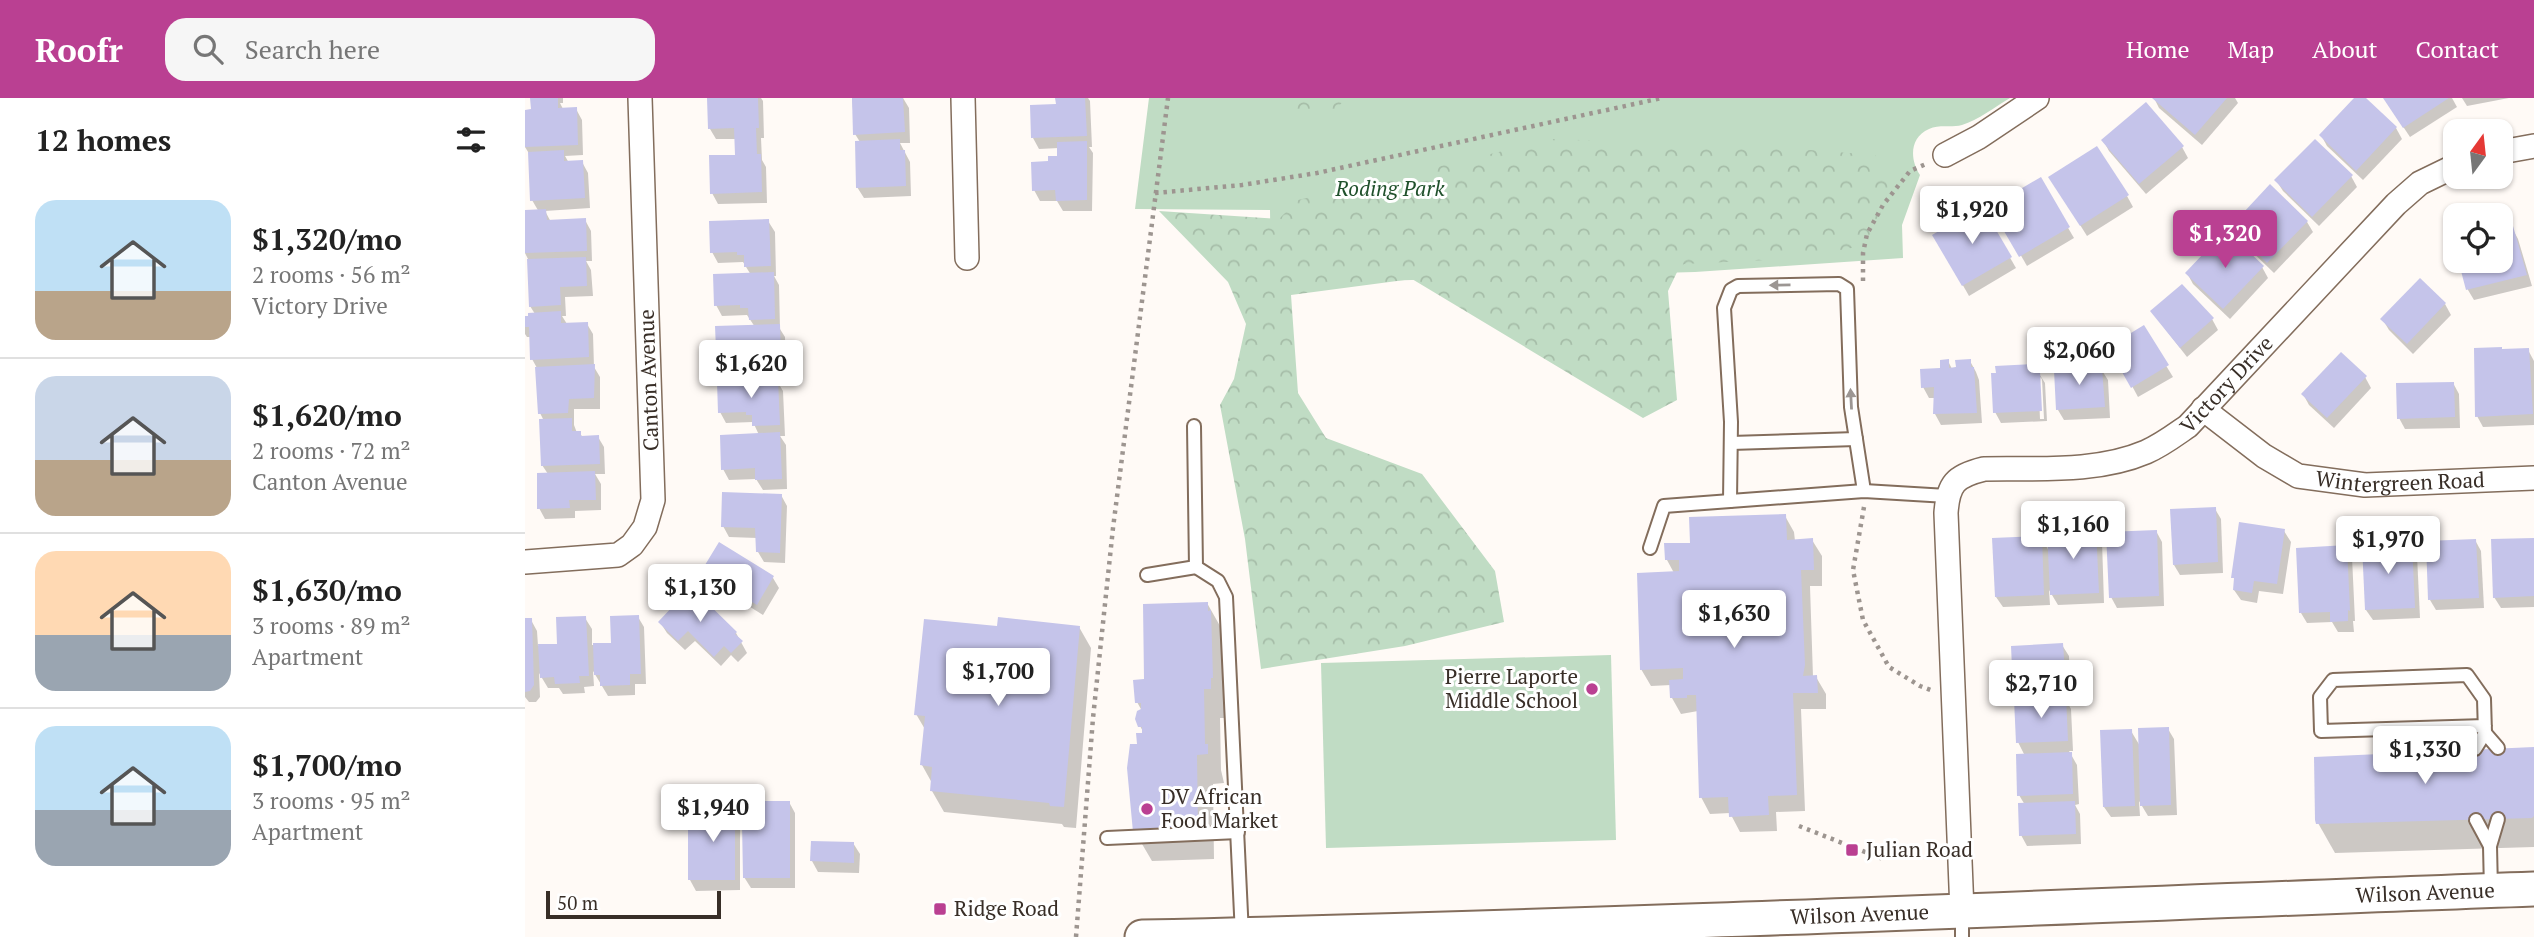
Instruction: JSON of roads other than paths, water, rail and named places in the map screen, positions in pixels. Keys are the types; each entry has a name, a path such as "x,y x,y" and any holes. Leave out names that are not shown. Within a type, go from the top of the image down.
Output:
{"main road":[{"name":"Wilson Avenue","path":"1142,937 1962,924 2534,889"}],"street":[{"name":"Canton Avenue","path":"525,562 618,555 632,545 645,527 653,500 641,98"},
{"path":"963,98 967,258"},
{"path":"1945,155 1979,137 2036,98"},
{"path":"2513,150 2534,146"},
{"name":"Victory Drive","path":"1947,496 1955,480 1970,472 1984,469 2065,467 2128,458 2167,442 2188,426 2396,204 2420,183 2443,172"},
{"name":"Wintergreen Road","path":"2203,409 2264,456 2298,476 2365,485 2534,478"},
{"path":"1947,496 1962,924"}],"lane":[{"path":"1730,501 1731,443 1724,308 1731,290 1738,286 1839,284 1847,289 1851,407 1864,491"},
{"path":"1194,426 1196,568"},
{"path":"1731,443 1856,439"},
{"path":"1650,548 1664,506 1864,491 1947,496"},
{"path":"1147,575 1196,568 1218,581 1226,597 1242,935"},
{"path":"2475,749 2485,729 2484,699 2467,675 2333,680 2320,697 2321,731 2485,729"},
{"path":"2485,729 2498,748"},
{"path":"2491,891 2490,846 2498,819"},
{"path":"2476,820 2490,846"},
{"path":"1107,838 1238,832"}],"place":[{"name":"Pierre Laporte Middle School","path":"1592,689"},
{"name":"DV African Food Market","path":"1147,809"},
{"name":"Julian Road","path":"1852,850"},
{"name":"Ridge Road","path":"940,909"}],"park label":[{"name":"Roding Park","path":"1390,189"}]}
